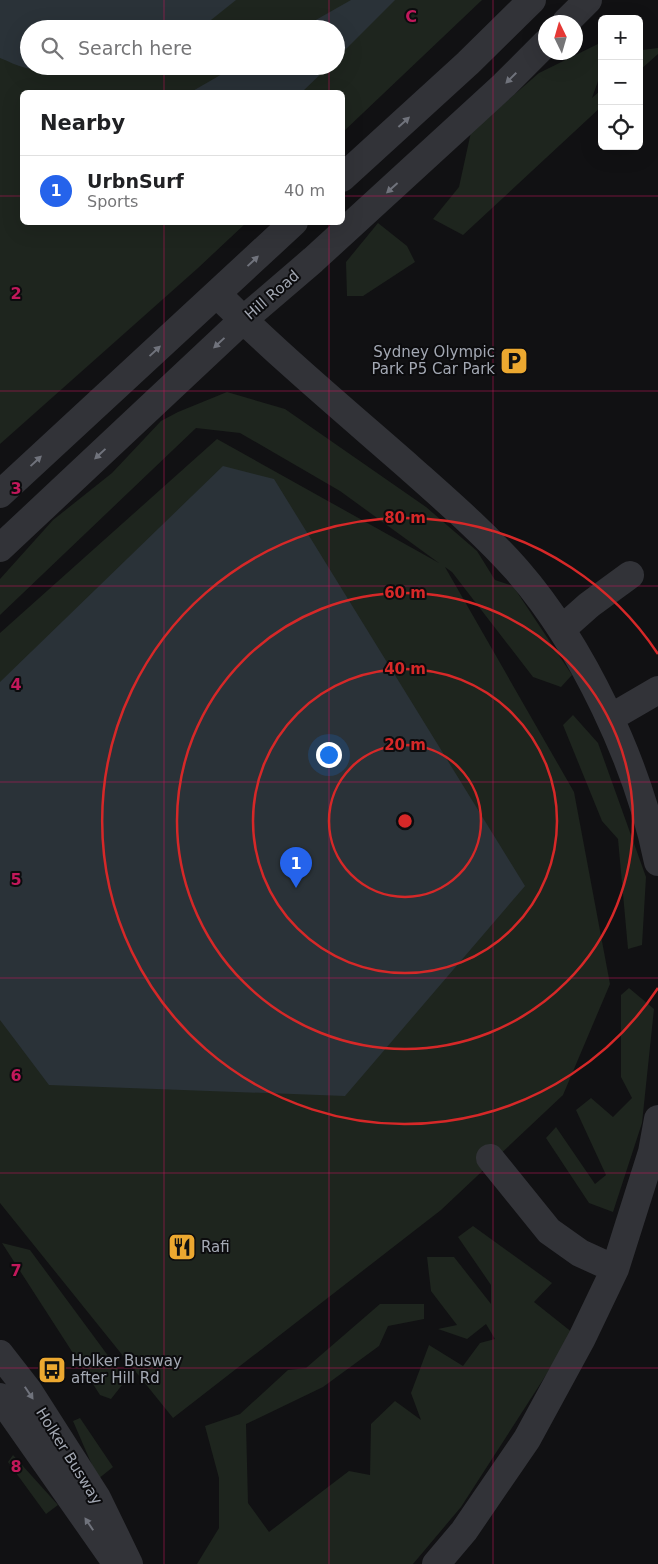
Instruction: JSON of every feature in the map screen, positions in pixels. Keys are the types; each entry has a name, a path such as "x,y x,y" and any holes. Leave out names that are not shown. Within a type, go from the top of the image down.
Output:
{"street":[{"path":"345,175 468,63 532,0"},
{"path":"573,15 588,0"},
{"name":"Hill Road","path":"0,548 243,320 312,260 504,85 538,51"},
{"path":"0,494 291,225"},
{"path":"217,294 243,320 478,529 517,570 562,629 610,718 640,795 658,862"},
{"path":"562,629 630,575"},
{"path":"610,718 658,690"},
{"path":"436,1564 464,1531 527,1439 582,1338 615,1269 652,1152 658,1119"},
{"path":"490,1158 549,1231 580,1253 615,1269"},
{"name":"Holker Busway","path":"0,1354 28,1390 97,1498 129,1564"},
{"name":"Holker Busway","path":"0,1396 117,1564"}],"shaded area":[{"path":"0,0 482,0 345,130 345,90 20,90 20,225 244,225 0,444"},
{"path":"0,0 236,0 211,20 20,20 20,66 0,58"},
{"path":"351,0 395,0 345,50 345,20 316,20"},
{"path":"598,44 598,81 592,98 598,93 598,110 463,235 433,219 459,187 471,132 539,73 565,60 583,60 583,51"},
{"path":"658,48 658,54 643,67 643,60 643,50"},
{"path":"220,75 320,75 304,90 194,90"},
{"path":"378,223 407,246 415,262 363,296 347,296 346,262"},
{"path":"227,392 285,409 426,507 477,551 495,580 513,586 572,675 561,687 533,677 452,572 445,567 574,792 610,984 563,1095 441,1210 173,1418 0,1203 0,633 217,439 439,563 340,491 240,433 196,428 0,615 0,579 53,520 112,473 161,421"},
{"path":"223,466 274,479 525,886 345,1096 49,1085 0,1020 0,682"},
{"path":"573,715 598,743 646,877 642,945 628,949 618,839 602,821 563,725"},
{"path":"629,988 654,1009 642,1123 613,1212 589,1203 546,1138 556,1127 595,1184 606,1175 576,1110 591,1098 613,1117 632,1098 621,1077 621,995"},
{"path":"473,1226 552,1283 534,1302 573,1333 461,1507 413,1564 197,1564 219,1528 219,1478 205,1426 240,1414 288,1370 306,1368 380,1304 424,1304 424,1319 388,1326 379,1346 323,1387 246,1424 248,1503 269,1532 349,1471 370,1475 371,1424 395,1401 421,1420 411,1393 429,1345 463,1366 480,1343 495,1339 486,1324 467,1339 438,1329 457,1325 431,1291 427,1257 454,1257 491,1304 491,1285 458,1237"},
{"path":"2,1243 30,1250 126,1380 111,1399 100,1395"},
{"path":"80,1418 113,1467 98,1479 73,1421"},
{"path":"13,1455 58,1505 46,1514 8,1462"}],"place":[{"name":"Sydney Olympic Park P5 Car Park","path":"514,361"},
{"name":"UrbnSurf","path":"296,888"},
{"name":"Rafi","path":"182,1247"},
{"name":"Holker Busway after Hill Rd","path":"52,1370"}]}
